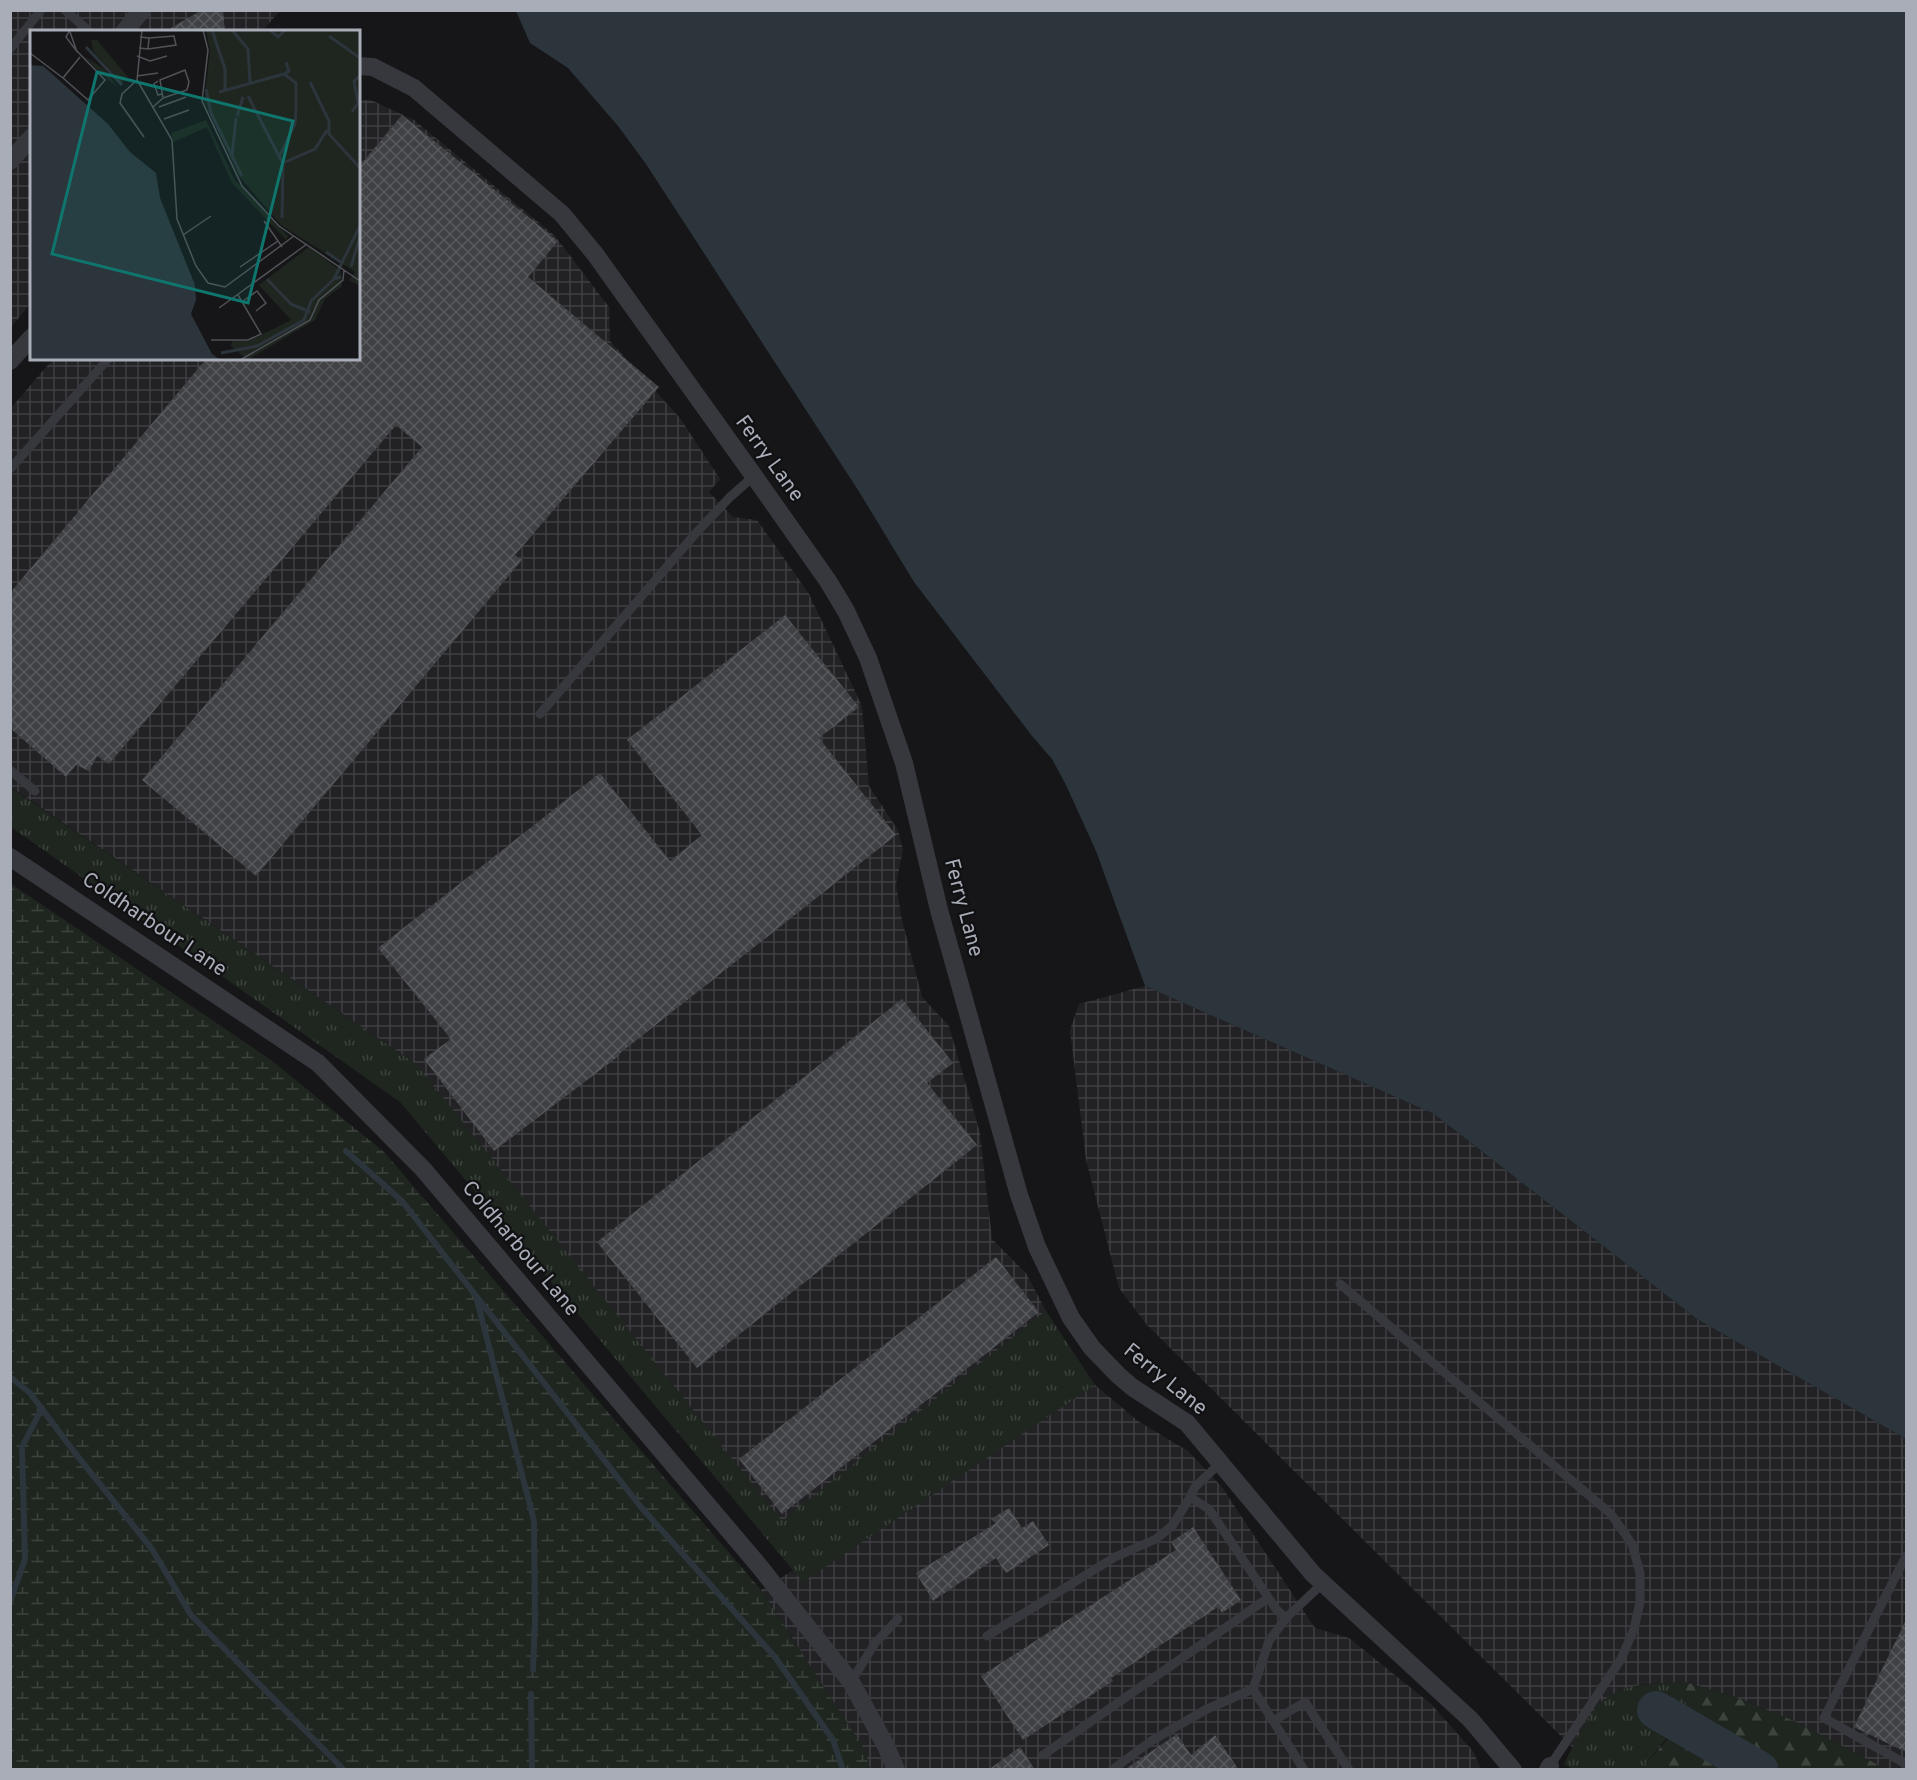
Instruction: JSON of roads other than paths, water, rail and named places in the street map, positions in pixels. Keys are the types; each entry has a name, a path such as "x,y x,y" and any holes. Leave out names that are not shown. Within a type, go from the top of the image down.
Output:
{"street":[{"path":"126,30 142,10"},
{"name":"Ferry Lane","path":"360,66 373,67 414,88 562,214 595,254 754,476 828,581 846,611 876,680 904,763 939,910 1018,1195 1042,1257 1071,1318 1092,1347 1132,1387 1187,1423 1313,1574 1471,1720 1514,1770"},
{"path":"10,161 30,139"},
{"path":"10,361 30,339"},
{"name":"Coldharbour Lane","path":"10,857 318,1063 423,1169 760,1567 850,1682 886,1746 896,1770"}],"lane":[{"path":"10,49 41,10"},
{"path":"64,10 88,30"},
{"path":"10,470 107,360"},
{"path":"540,714 696,533 730,497 754,476"},
{"path":"10,770 35,791"},
{"path":"1340,1284 1611,1514 1632,1544 1640,1573 1640,1602 1634,1629 1621,1659 1549,1768"},
{"path":"987,1636 1115,1557 1155,1539 1173,1525 1195,1487 1220,1463"},
{"path":"1190,1497 1209,1509 1268,1598 1286,1618"},
{"path":"1906,1556 1824,1718 1906,1764"},
{"path":"1112,1770 1151,1741 1206,1709 1253,1689 1269,1641 1286,1618 1323,1583"},
{"path":"1043,1755 1268,1598"},
{"path":"850,1682 875,1643 898,1619"},
{"path":"1253,1689 1304,1770"},
{"path":"1273,1721 1305,1702 1349,1770"}],"waterway":[{"path":"346,1151 402,1201 640,1506 775,1657 833,1740 843,1770"},
{"path":"477,1300 534,1521 533,1670"},
{"path":"10,1377 30,1393 152,1549 191,1615 344,1770"},
{"path":"10,1602 25,1559 22,1447 42,1408"},
{"path":"531,1694 532,1770"},
{"path":"1656,1710 1759,1770"}]}
